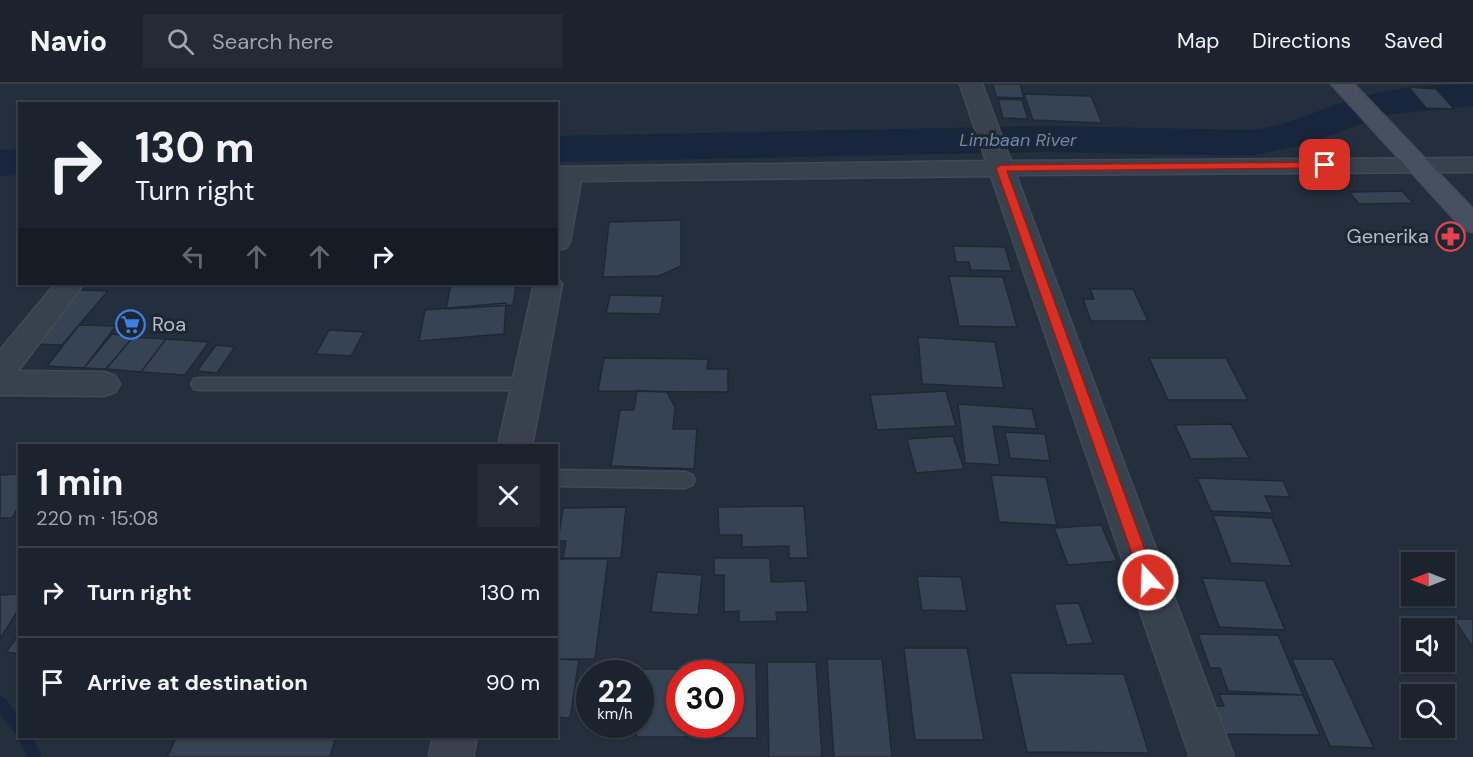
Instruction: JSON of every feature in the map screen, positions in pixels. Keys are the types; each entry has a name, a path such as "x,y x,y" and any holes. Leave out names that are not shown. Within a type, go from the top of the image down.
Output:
{"main road":[{"path":"1348,91 1473,224"}],"street":[{"path":"971,84 1212,757"},
{"path":"558,223 563,174 994,148 1417,165 1473,165"},
{"path":"0,372 69,285"},
{"path":"515,444 548,285"},
{"path":"0,383 104,384"},
{"path":"451,757 455,738"}],"lane":[{"path":"200,384 528,384"},
{"path":"558,478 685,480"}],"building":[{"path":"993,84 1020,84 1024,98 996,97"},
{"path":"1409,87 1436,89 1454,109 1426,108"},
{"path":"1024,94 1091,96 1102,123 1033,120"},
{"path":"998,99 1022,100 1028,119 1003,118"},
{"path":"1402,191 1413,203 1359,204 1349,192"},
{"path":"681,220 681,266 659,276 603,277 609,222"},
{"path":"953,246 1005,247 1012,271 971,270 969,262 956,262"},
{"path":"949,276 1003,277 1017,327 959,326"},
{"path":"451,285 516,285 513,305 446,309"},
{"path":"1090,289 1133,289 1148,321 1091,321 1083,299 1094,299"},
{"path":"80,290 108,291 62,345 32,344"},
{"path":"610,295 663,296 660,314 606,313"},
{"path":"506,303 504,334 419,341 425,310"},
{"path":"79,325 116,326 84,368 47,366"},
{"path":"329,330 364,332 351,356 316,354"},
{"path":"112,334 133,337 106,369 84,368"},
{"path":"133,337 166,339 141,372 106,369"},
{"path":"918,337 995,342 1004,388 922,384"},
{"path":"166,339 209,342 185,375 141,372"},
{"path":"216,345 235,347 217,373 197,371"},
{"path":"604,358 708,359 707,369 728,369 728,392 598,391"},
{"path":"1149,358 1226,358 1248,400 1168,400"},
{"path":"637,391 667,392 675,407 673,429 697,429 694,469 611,466 620,410 634,410"},
{"path":"946,391 956,426 877,430 870,395"},
{"path":"958,404 1032,409 1037,429 993,426 1000,465 965,463"},
{"path":"1231,424 1249,458 1191,459 1175,425"},
{"path":"1005,432 1045,434 1050,461 1010,458"},
{"path":"953,436 964,469 916,473 907,439"},
{"path":"18,474 18,508 12,518 0,518 0,475"},
{"path":"991,475 1046,477 1057,525 999,522"},
{"path":"1197,478 1283,481 1290,497 1265,496 1273,513 1211,511"},
{"path":"804,506 808,558 789,558 789,546 742,547 742,535 719,535 718,507"},
{"path":"626,507 621,558 563,558 566,541 558,541 563,508"},
{"path":"1213,515 1272,518 1292,566 1231,563"},
{"path":"1101,525 1117,561 1068,565 1054,528"},
{"path":"714,558 770,558 771,582 805,581 808,612 776,612 777,621 739,622 739,611 724,612 724,575 714,575"},
{"path":"558,559 608,559 595,659 558,659"},
{"path":"657,572 702,575 698,615 651,612"},
{"path":"917,576 961,577 967,611 922,610"},
{"path":"1202,578 1265,581 1285,630 1219,627"},
{"path":"18,594 18,610 0,639 0,595"},
{"path":"1079,603 1093,643 1067,645 1054,604"},
{"path":"1455,619 1473,619 1473,648 1455,621"},
{"path":"1198,634 1278,635 1303,695 1228,691 1220,668 1210,668"},
{"path":"18,636 18,654 6,652"},
{"path":"904,648 967,648 984,740 915,740"},
{"path":"558,659 579,660 576,660 576,679 570,718 558,717"},
{"path":"827,659 882,659 892,757 834,757"},
{"path":"1292,659 1333,659 1374,748 1330,746"},
{"path":"767,662 816,662 822,757 769,757"},
{"path":"744,663 756,663 757,738 744,738"},
{"path":"654,669 666,669 666,737 654,737"},
{"path":"1010,673 1124,674 1149,753 1027,752"},
{"path":"1219,694 1303,695 1320,735 1223,734 1213,706 1224,706"},
{"path":"176,738 335,738 330,757 167,757"}],"waterway":[{"name":"Limbaan River","path":"558,149 1044,139 1251,143 1294,136 1355,111 1384,103 1473,94"},
{"name":"Limbaan River","path":"0,163 18,162"},
{"path":"0,703 18,727"},
{"path":"25,738 35,757"}],"place":[{"name":"Generika","path":"1450,236"},
{"name":"Roa","path":"131,324"}],"route":[{"path":"1148,580 1001,168 1325,165"}]}
